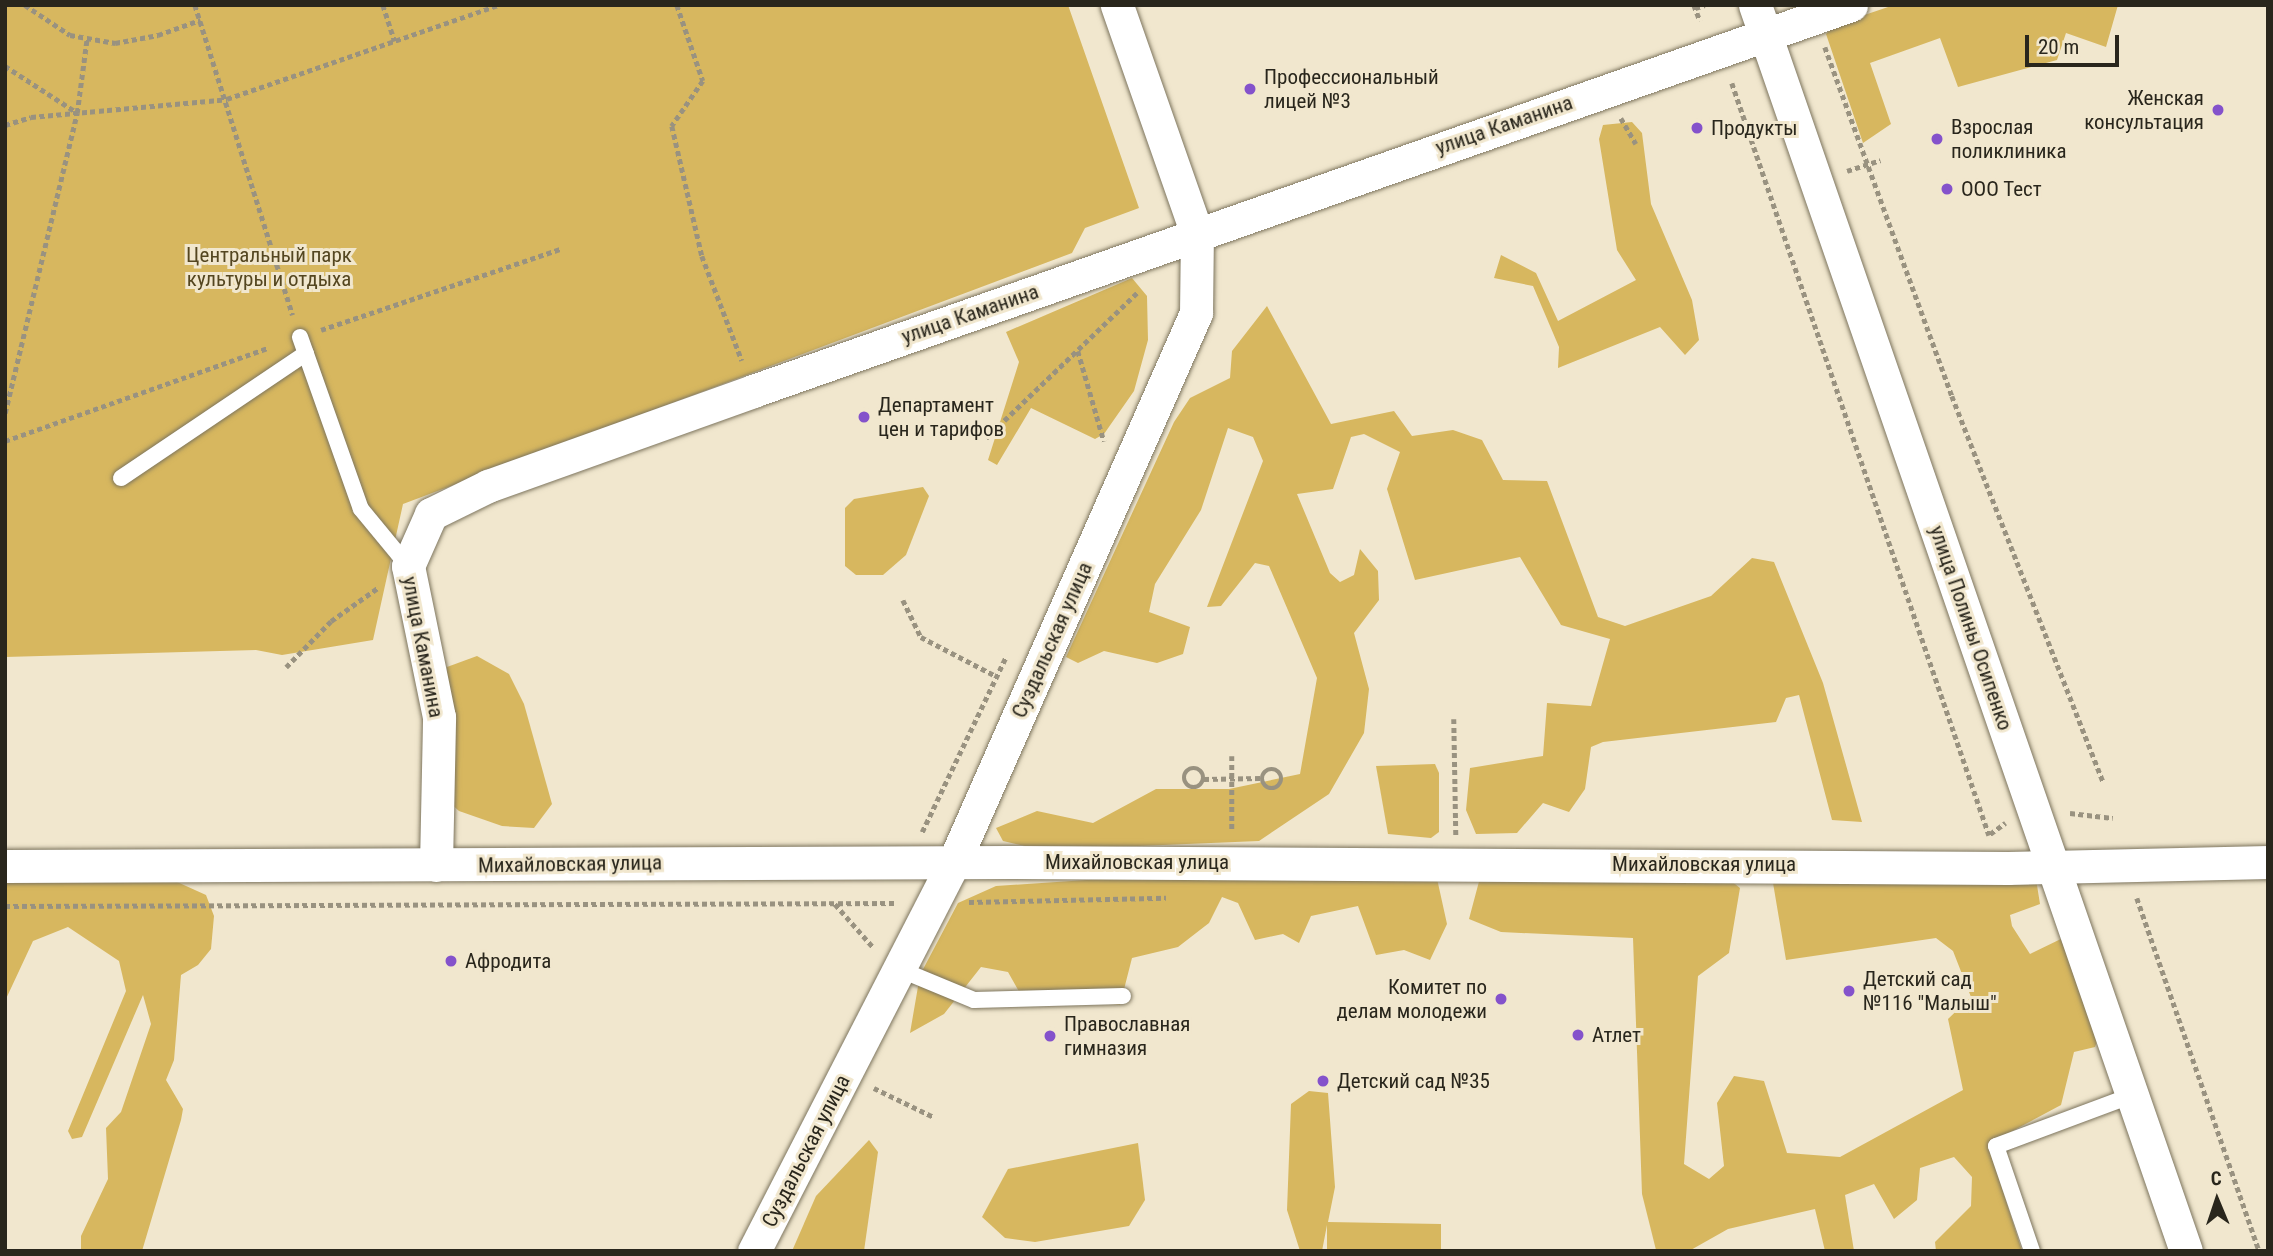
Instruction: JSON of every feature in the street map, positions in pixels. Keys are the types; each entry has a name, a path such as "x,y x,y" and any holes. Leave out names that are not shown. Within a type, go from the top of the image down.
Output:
{"street":[{"name":"Суздальская улица","path":"754,1251 954,862 1196,313 1197,234 1117,5"},
{"name":"улица Каманина","path":"436,865 439,717 408,566 431,514 488,486 1197,234 1761,20 1851,5"},
{"name":"улица Полины Осипенко","path":"1761,20 2186,1251"},
{"name":"Михайловская улица","path":"5,866 954,862 2054,866 2268,862"}],"lane":[{"path":"300,337 360,509 408,566"},
{"path":"121,478 306,353"},
{"path":"899,970 974,1000 1124,996"},
{"path":"2032,1251 1996,1146 2133,1096"}],"path":[{"path":"24,5 70,35 114,43 159,35 200,20"},
{"path":"195,5 227,99 300,337"},
{"path":"383,5 396,41"},
{"path":"5,125 31,117 227,99 499,5"},
{"path":"677,5 703,81 672,126 702,256 753,391"},
{"path":"1700,21 1695,7 1705,5"},
{"path":"1821,37 1952,396 2104,783"},
{"path":"5,412 76,113 87,38"},
{"path":"5,66 76,113"},
{"path":"1721,85 1734,82 1811,325 1989,835 2006,822"},
{"path":"1618,112 1626,109"},
{"path":"5,441 560,249"},
{"path":"986,438 1145,285"},
{"path":"1078,351 1106,449"},
{"path":"286,667 331,621 408,566"},
{"path":"903,600 921,637 996,676"},
{"path":"1454,719 1456,863"},
{"path":"1232,755 1232,839"},
{"path":"1204,779 1195,767 1184,777 1193,788 1204,779 1261,778 1272,768 1282,780 1270,789 1261,778"},
{"path":"2070,813 2113,818"},
{"path":"2126,864 2259,1251"},
{"path":"835,903 873,948"},
{"path":"5,906 934,903"},
{"path":"845,1075 934,1117"}],"green space":[{"name":"Центральный парк культуры и отдыха","path":"5,5 1068,5 1139,208 1085,228 1072,253 403,504 373,640 282,655 256,650 5,657"},
{"path":"1894,5 2118,5 2106,47 2066,33 2057,60 1958,87 1940,38 1870,63 1891,124 1863,143 1826,34 1835,25"},
{"path":"1632,122 1642,133 1651,204 1692,300 1699,340 1685,355 1660,327 1558,368 1559,347 1533,286 1494,278 1501,255 1536,273 1558,321 1636,280 1617,250 1599,139 1603,125"},
{"path":"1132,278 1147,296 1148,340 1134,391 1104,434 1095,439 1031,408 997,465 988,460 1019,362 1006,332"},
{"path":"1267,306 1331,424 1394,411 1412,436 1453,430 1482,440 1503,480 1547,481 1598,617 1625,626 1711,596 1752,558 1774,562 1823,683 1862,822 1832,820 1799,695 1786,698 1776,722 1603,742 1591,747 1585,789 1569,812 1543,803 1517,833 1476,834 1466,810 1470,768 1543,756 1547,703 1591,706 1610,639 1561,625 1520,557 1415,580 1387,489 1400,452 1364,434 1351,437 1333,489 1297,494 1330,573 1340,582 1354,575 1360,549 1378,571 1379,600 1354,633 1369,689 1364,733 1329,794 1259,841 1042,850 1003,841 996,828 1037,811 1093,823 1156,789 1229,789 1300,774 1317,678 1269,566 1255,563 1221,606 1207,607 1263,461 1253,437 1228,428 1201,510 1155,584 1149,612 1190,627 1183,654 1157,663 1104,651 1078,663 1066,657 1174,422 1190,398 1230,378 1232,351"},
{"path":"923,487 929,496 906,555 883,575 856,575 845,566 845,508 854,499"},
{"path":"477,656 509,674 524,704 552,804 534,828 502,826 459,811 449,802 447,667"},
{"path":"1435,764 1439,773 1439,832 1431,838 1388,834 1376,766"},
{"path":"155,872 206,895 214,916 211,949 198,965 181,975 174,1060 166,1080 183,1109 181,1120 142,1251 81,1251 81,1236 108,1179 106,1128 121,1112 151,1024 143,995 82,1137 72,1139 68,1131 126,991 119,961 68,927 33,941 5,1001 5,882"},
{"path":"1436,874 1447,924 1430,960 1404,950 1376,955 1358,906 1311,916 1299,943 1283,934 1255,940 1238,903 1222,897 1209,923 1178,947 1132,958 1120,1005 1022,997 1008,972 981,967 944,1014 910,1033 920,975 958,903 996,886 1101,879"},
{"path":"1481,874 1725,876 1740,888 1729,953 1698,976 1684,1164 1709,1179 1724,1166 1717,1103 1734,1076 1764,1081 1787,1153 1840,1157 1963,1090 1948,1019 1971,997 1953,951 1936,938 1786,960 1772,877 2036,879 2040,904 2010,915 2012,926 2030,954 2067,936 2103,1025 2095,1047 2074,1052 2061,1105 1988,1144 2022,1251 1936,1251 1935,1242 1971,1206 1972,1177 1954,1157 1920,1168 1917,1200 1894,1219 1874,1184 1845,1195 1854,1251 1825,1251 1815,1209 1728,1229 1689,1251 1656,1250 1642,1194 1633,938 1501,932 1469,919"},
{"path":"1309,1091 1328,1093 1335,1187 1328,1222 1441,1224 1441,1251 1327,1251 1327,1225 1322,1251 1300,1251 1287,1210 1291,1104"},
{"path":"869,1140 878,1152 864,1251 792,1251 816,1196"},
{"path":"1138,1143 1145,1200 1129,1226 1035,1242 1005,1238 982,1217 1008,1169"}],"place":[{"name":"Профессиональный лицей №3","path":"1250,89"},
{"name":"Женская консультация","path":"2218,110"},
{"name":"Продукты","path":"1697,128"},
{"name":"Взрослая поликлиника","path":"1937,139"},
{"name":"ООО Тест","path":"1947,189"},
{"name":"Департамент цен и тарифов","path":"864,417"},
{"name":"Афродита","path":"451,961"},
{"name":"Детский сад №116 \"Малыш\"","path":"1849,991"},
{"name":"Комитет по делам молодежи","path":"1501,999"},
{"name":"Атлет","path":"1578,1035"},
{"name":"Православная гимназия","path":"1050,1036"},
{"name":"Детский сад №35","path":"1323,1081"}]}
